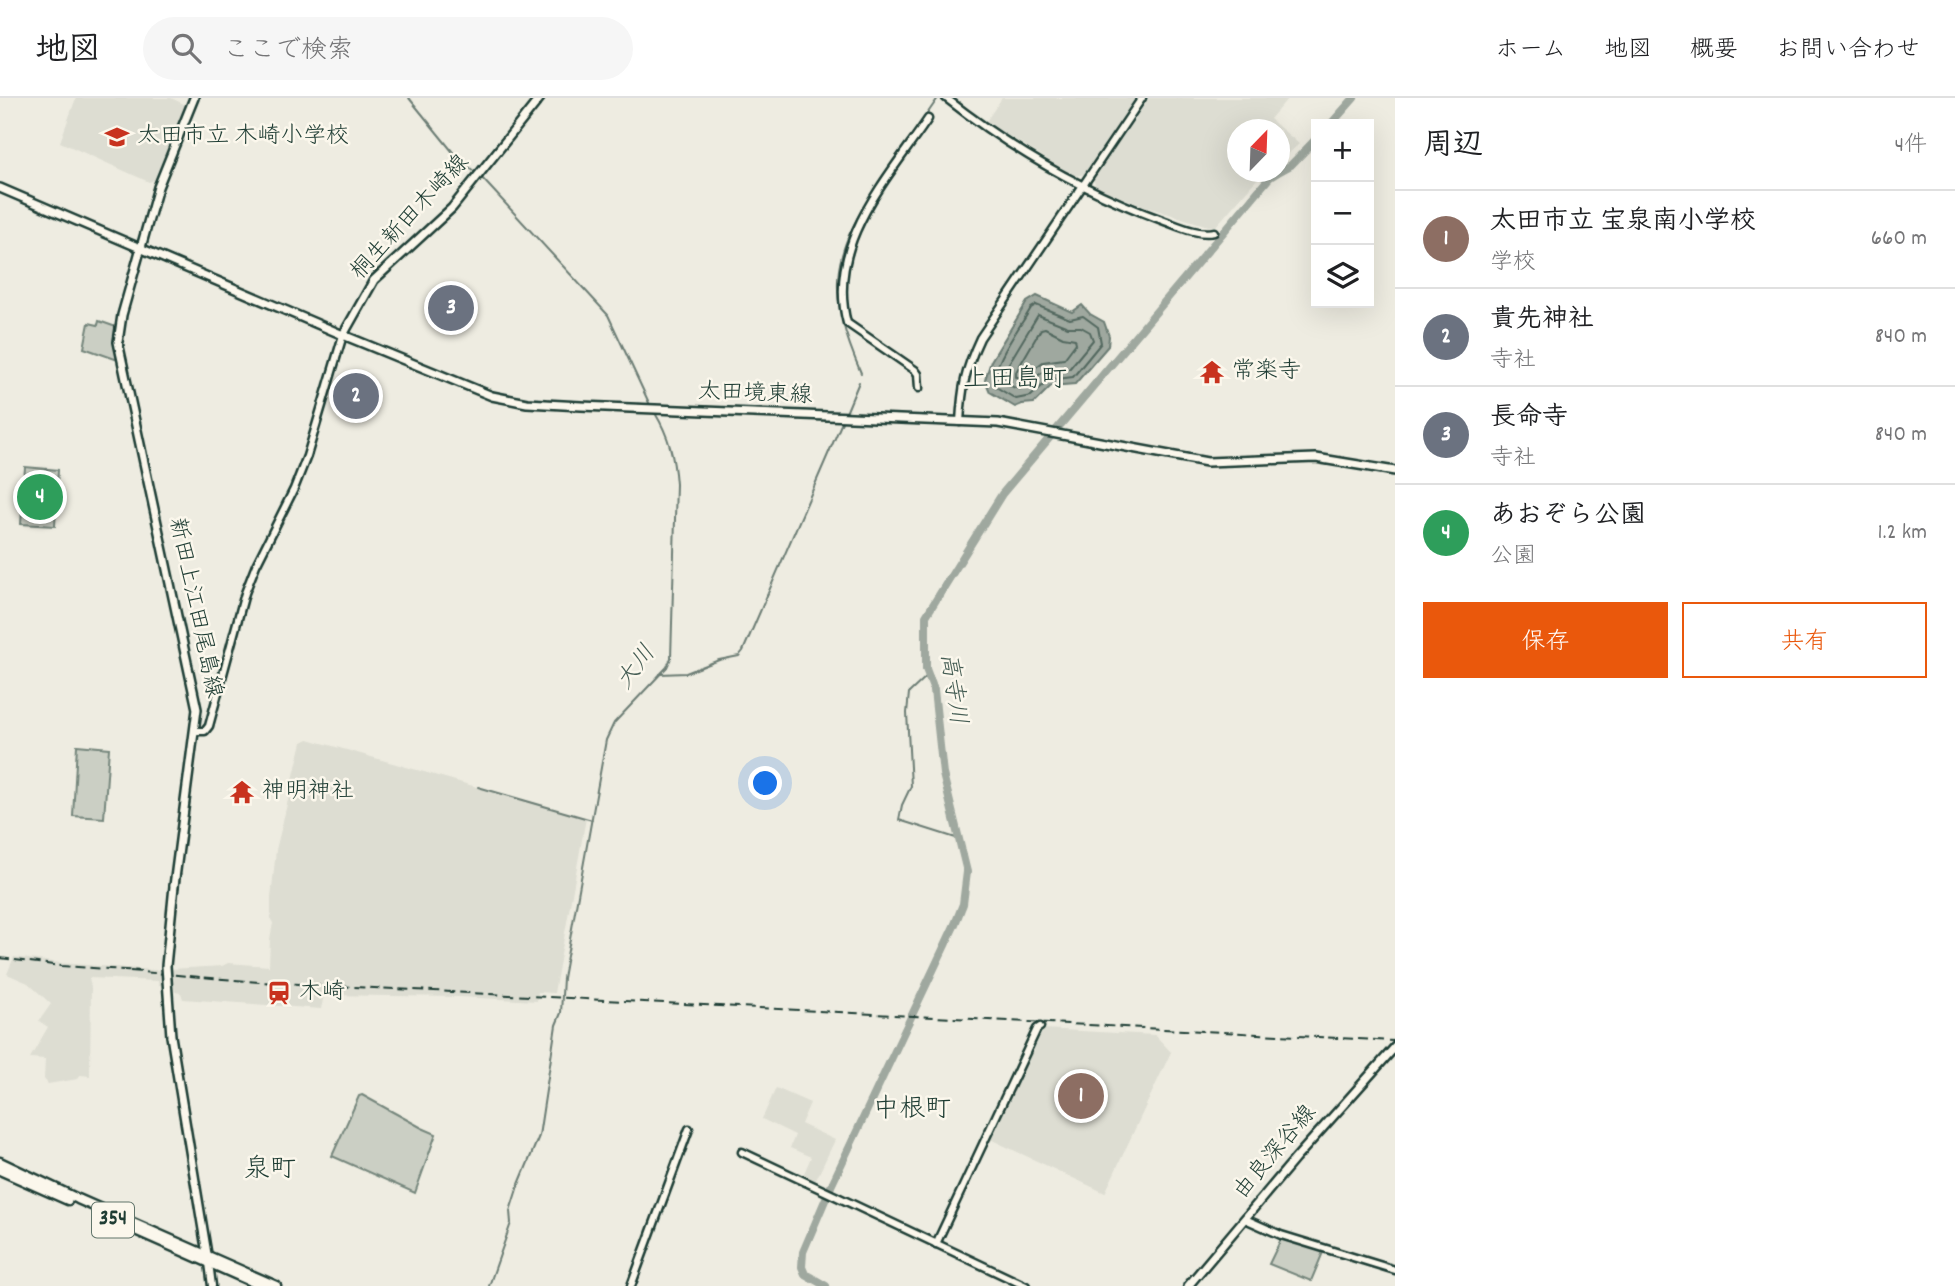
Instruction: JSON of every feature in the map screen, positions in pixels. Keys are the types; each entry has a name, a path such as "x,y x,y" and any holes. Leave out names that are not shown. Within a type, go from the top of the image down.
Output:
{"highway":[{"name":"354","path":"0,1162 208,1258 262,1286"},
{"name":"354","path":"0,1170 276,1286"},
{"path":"20,1172 23,1177 45,1190"}],"main road":[{"name":"新田上江田尾島線","path":"194,98 167,159 122,315 118,342 197,709 166,966 171,1036 208,1258"},
{"name":"桐生新田木崎線","path":"343,335 374,280 445,215 540,98"},
{"name":"太田境東線","path":"0,188 343,335 498,398 527,403 655,410 998,423 1207,461 1315,458 1395,471"},
{"name":"由良深谷線","path":"1188,1286 1395,1047"}],"street":[{"path":"946,98 1024,155 1083,187 1128,208 1175,225 1205,233 1214,232"},
{"path":"960,422 964,377 980,338 1142,98"},
{"path":"919,388 915,370 847,323 842,288 846,259 859,222 928,119"},
{"path":"195,731 205,731 209,726 245,593 308,454 343,335"},
{"path":"936,1244 1040,1027"},
{"path":"631,1286 689,1129"},
{"path":"741,1152 1026,1286"},
{"path":"1245,1219 1281,1235 1395,1270"},
{"path":"208,1258 212,1286"}],"shaded area":[{"name":"太田市立 木崎小学校","path":"76,98 171,98 186,105 154,180 149,182 60,142"},
{"path":"1002,98 1136,98 1085,174 1074,176 988,123 987,120"},
{"path":"1149,98 1288,98 1270,119 1227,119 1227,182 1254,182 1216,226 1208,226 1143,206 1096,187 1093,179"},
{"path":"1290,136 1299,144 1290,152"},
{"path":"99,321 116,327 118,360 84,348 89,323 98,325"},
{"path":"25,467 58,470 55,526 21,524"},
{"path":"308,739 586,818 554,993 538,992 537,1001 324,995 321,1009 183,999 181,993 175,992 174,985 159,985 158,981 89,978 90,1076 80,1075 78,1079 48,1084 44,1079 45,1059 30,1058 48,1027 39,1021 51,1004 28,983 7,974 14,957 154,970 222,966 228,963 269,966 276,850 302,742"},
{"path":"77,745 109,748 104,818 73,816"},
{"path":"1043,1029 1155,1035 1171,1052 1105,1193 990,1139"},
{"path":"776,1088 810,1103 801,1124 835,1140 814,1184 802,1178 811,1157 790,1148 795,1135 762,1119"},
{"path":"362,1095 436,1134 415,1193 332,1156 359,1096"},
{"path":"1282,1237 1324,1250 1311,1281 1269,1264"}],"water":[{"path":"1037,296 1072,312 1082,305 1090,314 1104,322 1109,336 1108,346 1075,384 1051,386 1034,403 1015,407 990,392 985,380 991,361 1027,302"}],"waterway":[{"name":"大川","path":"409,98 456,156 476,173"},
{"path":"899,155 938,98"},
{"name":"高寺川","path":"1335,119 1354,98"},
{"name":"高寺川","path":"1290,166 1311,144"},
{"name":"大川","path":"480,176 608,315 650,405"},
{"name":"高寺川","path":"826,1286 805,1274 802,1267 803,1252 963,904 967,872 943,774 934,690 926,669 926,616 1002,494 1266,182"},
{"path":"861,373 843,321 838,278 841,257 849,236 876,188"},
{"path":"846,413 859,382"},
{"name":"大川","path":"489,1286 511,1223 510,1211 517,1189 539,1136 556,1025 561,1013 563,978 606,740 614,723 667,667 671,658 676,484 670,447 655,413"},
{"path":"660,674 686,673 719,660 739,656 743,651 842,422"},
{"path":"928,675 909,693 907,713 911,786 902,805 899,820 959,839"},
{"path":"478,787 592,820"}],"railway":[{"path":"0,958 61,966 141,971"},
{"path":"130,971 259,982 1395,1041"}],"place":[{"name":"太田市立 木崎小学校","path":"117,137"},
{"name":"長命寺","path":"451,308"},
{"name":"常楽寺","path":"1212,372"},
{"name":"貴先神社","path":"356,396"},
{"name":"あおぞら公園","path":"40,497"},
{"name":"神明神社","path":"242,792"},
{"name":"木崎","path":"279,993"},
{"name":"太田市立 宝泉南小学校","path":"1081,1096"}],"district":[{"name":"上田島町","path":"1015,380"},
{"name":"中根町","path":"912,1110"},
{"name":"泉町","path":"270,1170"}]}
